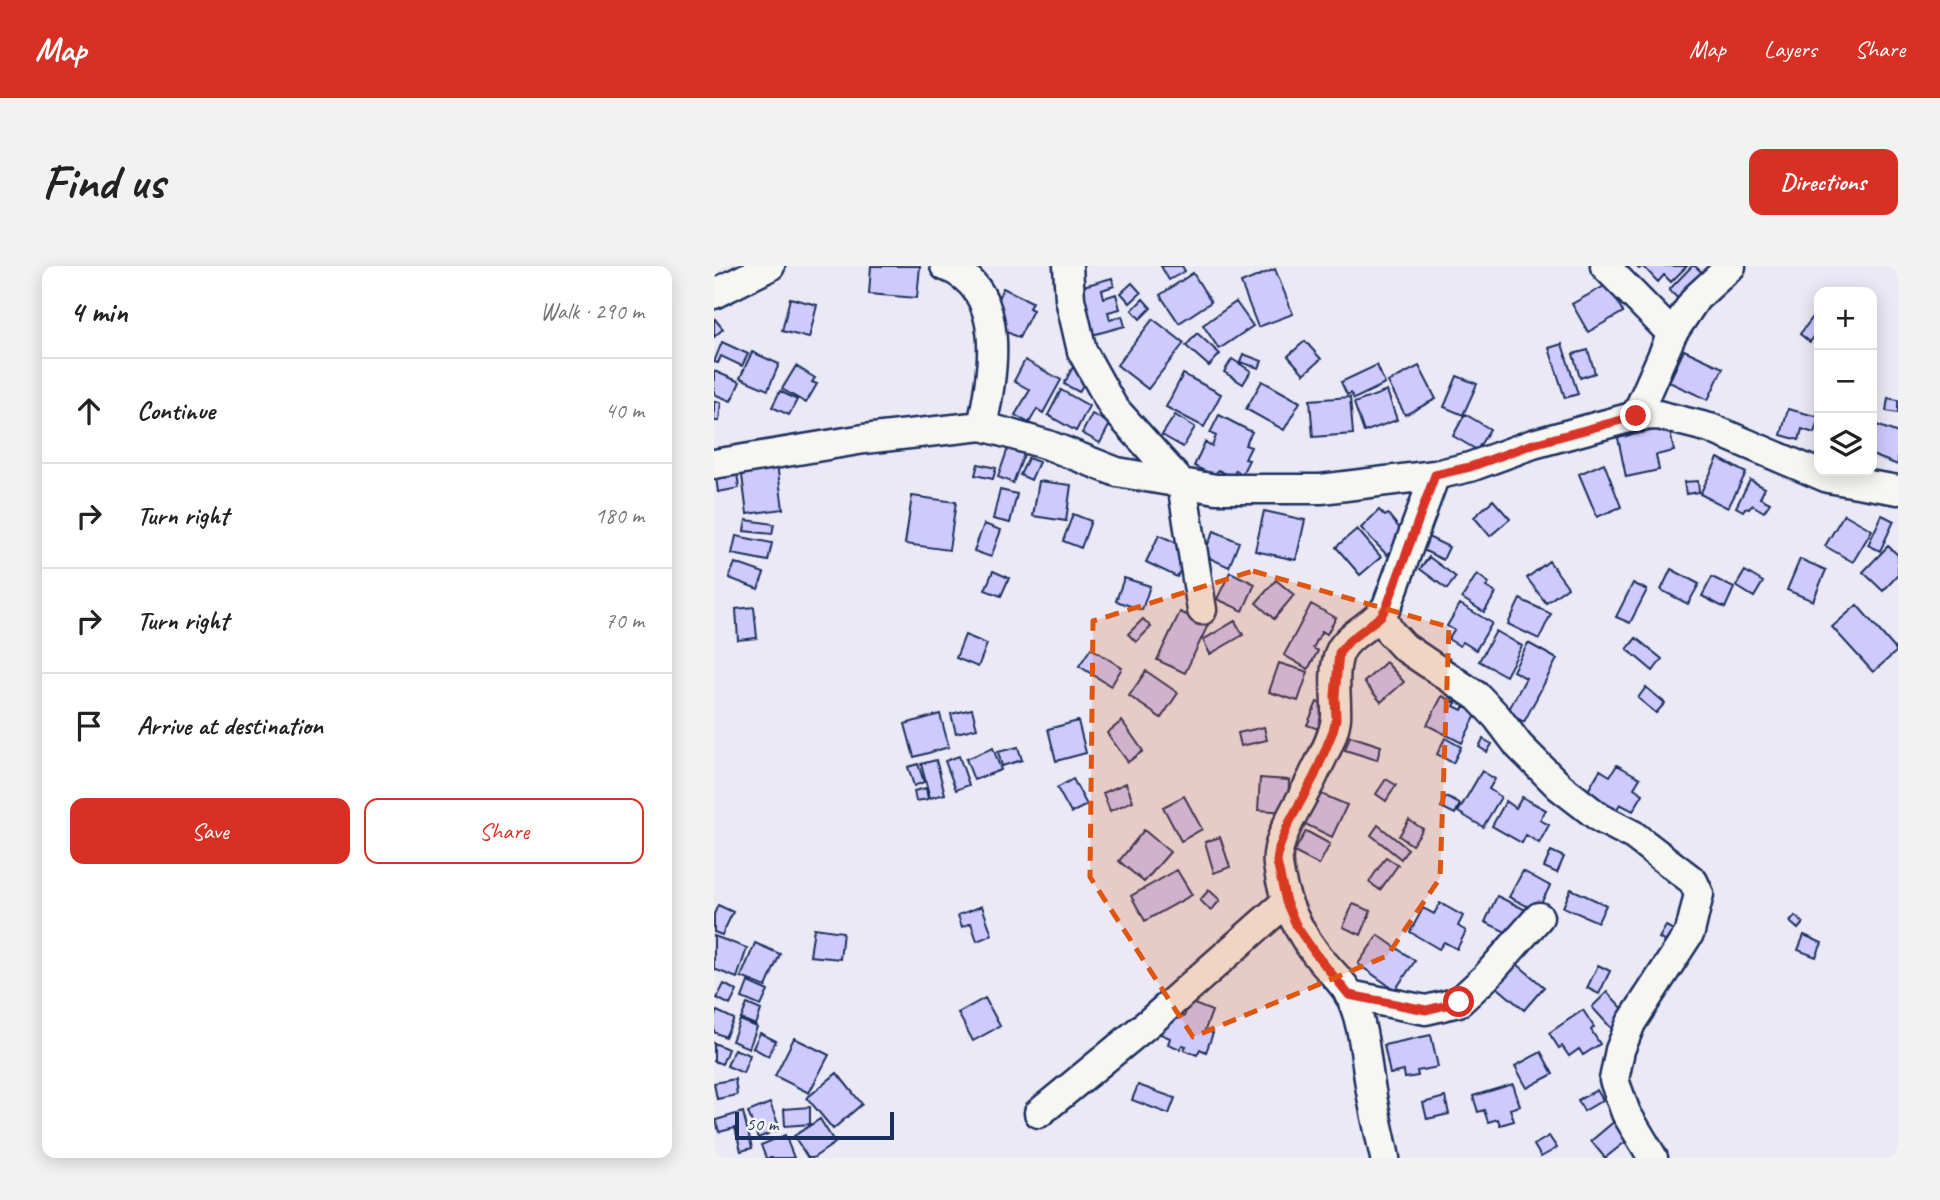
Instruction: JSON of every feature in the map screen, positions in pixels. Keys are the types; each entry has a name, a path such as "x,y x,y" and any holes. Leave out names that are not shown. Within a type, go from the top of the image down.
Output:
{"street":[{"path":"714,294 770,266"},
{"path":"945,266 954,269 980,294 991,326 991,384 982,426"},
{"path":"1068,266 1070,299 1082,351 1112,407 1182,484 1202,610"},
{"path":"1605,266 1672,334"},
{"path":"1636,416 1672,334 1696,298 1731,266"},
{"path":"714,464 864,439 982,426 1048,445 1117,472 1216,489 1321,489 1435,475 1470,467 1533,444 1636,416 1658,415 1710,428 1828,478 1898,490"},
{"path":"1385,1158 1370,1086 1366,1047 1357,1012 1349,995 1297,927 1286,902 1277,862 1279,848 1333,731 1339,653 1349,641 1381,616 1406,559 1435,475"},
{"path":"1381,616 1390,632 1404,647 1478,697 1519,746 1560,788 1600,818 1633,835 1693,881 1699,894 1690,932 1631,1023 1620,1050 1614,1080 1626,1112 1653,1158"},
{"path":"1039,1113 1151,1021 1286,902"},
{"path":"1349,995 1426,1010 1459,1002 1486,977 1539,916"}],"highlighted area":[{"path":"1253,571 1449,627 1440,878 1387,956 1193,1037 1090,877 1093,621"}],"building":[{"path":"871,266 920,266 917,298 869,294"},
{"path":"1161,266 1182,266 1185,271 1169,280"},
{"path":"1643,266 1687,266 1671,282 1664,275 1658,282"},
{"path":"1692,266 1709,279 1685,305 1669,290"},
{"path":"1275,269 1293,314 1258,327 1241,283"},
{"path":"1193,273 1211,302 1179,323 1160,295"},
{"path":"1112,278 1114,286 1102,290 1104,298 1116,294 1120,309 1108,312 1110,320 1122,316 1125,326 1092,335 1080,287"},
{"path":"1132,283 1141,293 1130,303 1121,293"},
{"path":"1608,284 1623,312 1588,332 1572,304"},
{"path":"1003,288 1032,302 1029,308 1033,310 1019,338 993,325 993,308"},
{"path":"790,298 817,305 809,338 782,331"},
{"path":"1143,299 1151,308 1140,319 1132,310"},
{"path":"1236,302 1253,326 1219,349 1203,325"},
{"path":"1813,317 1814,337 1810,342 1800,334"},
{"path":"714,318 723,329 714,337"},
{"path":"1153,319 1184,343 1148,389 1117,365"},
{"path":"1197,333 1220,354 1209,366 1186,346"},
{"path":"1305,341 1321,359 1304,374 1288,356"},
{"path":"722,342 748,354 742,366 721,356 718,363 714,362"},
{"path":"1562,344 1578,394 1565,398 1549,348"},
{"path":"1588,350 1595,373 1580,378 1573,354"},
{"path":"1684,350 1723,368 1708,400 1669,382"},
{"path":"752,352 779,364 768,390 740,378"},
{"path":"1243,354 1262,361 1259,368 1240,362"},
{"path":"1232,359 1251,371 1243,384 1224,372"},
{"path":"1025,360 1061,380 1043,413 1037,409 1029,423 1015,415 1030,390 1014,381"},
{"path":"1076,361 1091,370 1079,392 1064,384"},
{"path":"1377,365 1385,384 1354,399 1351,393 1347,395 1341,382"},
{"path":"796,366 815,378 812,382 817,384 806,403 782,389"},
{"path":"1419,366 1436,399 1405,415 1388,382"},
{"path":"714,371 740,382 731,401 714,394"},
{"path":"1183,374 1221,394 1204,427 1166,407"},
{"path":"1457,376 1477,384 1463,415 1444,407"},
{"path":"1262,381 1300,402 1284,430 1246,409"},
{"path":"1061,390 1089,406 1076,431 1048,415"},
{"path":"780,391 797,400 789,415 772,407"},
{"path":"1387,391 1397,420 1364,432 1354,403"},
{"path":"1350,397 1353,434 1313,437 1310,400"},
{"path":"1888,398 1898,400 1898,413 1886,411"},
{"path":"714,402 721,402 719,421 714,421"},
{"path":"1788,409 1814,416 1814,433 1802,429 1799,440 1781,435"},
{"path":"1092,414 1110,424 1100,443 1082,433"},
{"path":"1465,414 1490,429 1477,450 1453,436"},
{"path":"1175,415 1195,427 1183,447 1162,435"},
{"path":"1219,415 1252,432 1245,445 1251,447 1245,459 1249,460 1242,474 1236,470 1233,477 1218,470 1215,476 1194,466 1205,442 1212,446 1216,436 1210,433"},
{"path":"1877,425 1898,433 1898,465 1877,457"},
{"path":"1669,427 1674,451 1656,455 1659,470 1626,477 1618,438"},
{"path":"1008,448 1024,454 1013,483 998,477"},
{"path":"1028,458 1039,462 1031,480 1020,475"},
{"path":"1718,458 1746,473 1728,508 1700,494"},
{"path":"1604,463 1621,507 1597,517 1579,474"},
{"path":"777,464 783,509 747,514 741,468"},
{"path":"978,464 996,468 993,479 975,475"},
{"path":"736,465 739,488 718,492 715,468"},
{"path":"1750,480 1765,488 1760,498 1770,503 1764,512 1752,505 1743,511 1736,507"},
{"path":"1039,481 1071,485 1066,521 1033,516"},
{"path":"1698,481 1699,492 1686,494 1684,482"},
{"path":"1000,490 1017,494 1010,523 993,519"},
{"path":"912,496 956,502 949,550 905,544"},
{"path":"1493,500 1510,519 1490,536 1474,517"},
{"path":"1379,510 1385,516 1388,514 1404,534 1400,543 1387,555 1361,528"},
{"path":"1264,511 1305,520 1296,560 1255,551"},
{"path":"1073,514 1091,521 1081,548 1063,541"},
{"path":"1844,514 1872,530 1853,562 1825,546"},
{"path":"1882,515 1894,521 1880,551 1868,545"},
{"path":"746,520 774,524 772,534 744,531"},
{"path":"984,524 1001,530 991,557 974,551"},
{"path":"1357,529 1381,557 1360,575 1336,547"},
{"path":"1214,531 1239,542 1229,567 1203,555"},
{"path":"1159,535 1190,549 1177,577 1146,562"},
{"path":"736,536 772,543 768,561 732,554"},
{"path":"1426,536 1449,547 1443,560 1419,548"},
{"path":"1888,546 1898,555 1898,575 1883,591 1863,572"},
{"path":"1429,557 1456,577 1447,589 1420,569"},
{"path":"1800,559 1826,570 1813,601 1787,590"},
{"path":"1549,561 1568,587 1546,603 1527,578"},
{"path":"735,563 764,573 758,589 729,578"},
{"path":"1671,569 1699,584 1688,604 1661,590"},
{"path":"993,571 1009,578 1001,596 985,590"},
{"path":"1745,571 1763,582 1754,597 1736,586"},
{"path":"1230,572 1255,584 1243,611 1217,599"},
{"path":"1477,574 1489,583 1486,587 1496,593 1484,612 1462,598"},
{"path":"1712,577 1734,588 1725,608 1702,596"},
{"path":"1124,578 1150,586 1142,610 1116,601"},
{"path":"1276,580 1294,595 1274,619 1256,603"},
{"path":"1633,583 1647,590 1630,623 1616,617"},
{"path":"1520,599 1551,614 1539,639 1508,624"},
{"path":"1311,604 1336,618 1327,634 1322,631 1313,648 1318,651 1308,669 1284,655"},
{"path":"1460,604 1492,623 1476,650 1463,642 1460,646 1448,639 1454,630 1447,626"},
{"path":"1857,605 1897,651 1873,672 1832,627"},
{"path":"754,607 757,638 738,640 736,609"},
{"path":"1180,612 1208,625 1185,673 1157,660"},
{"path":"1143,619 1151,627 1136,642 1128,634"},
{"path":"1235,621 1243,635 1210,654 1203,640"},
{"path":"1496,631 1522,646 1506,676 1479,661"},
{"path":"965,635 987,644 978,667 956,658"},
{"path":"1636,638 1662,659 1653,671 1627,649"},
{"path":"1528,643 1557,659 1524,722 1507,713 1526,678 1513,671"},
{"path":"1091,648 1122,668 1111,686 1079,666"},
{"path":"1386,662 1404,682 1381,702 1364,682"},
{"path":"1279,663 1308,672 1298,701 1269,692"},
{"path":"1146,671 1178,693 1161,718 1129,696"},
{"path":"1646,687 1665,703 1656,713 1638,698"},
{"path":"1442,696 1456,703 1454,706 1462,710 1464,706 1477,713 1462,743 1427,725"},
{"path":"1317,702 1330,708 1321,730 1307,725"},
{"path":"972,709 977,728 956,733 951,714"},
{"path":"940,714 949,747 914,757 905,724"},
{"path":"1078,721 1086,753 1056,761 1048,729"},
{"path":"1122,721 1143,751 1128,762 1107,733"},
{"path":"1264,727 1267,740 1241,746 1238,733"},
{"path":"1350,736 1381,746 1377,760 1345,750"},
{"path":"1445,738 1461,747 1453,763 1437,754"},
{"path":"1483,739 1492,744 1487,752 1479,747"},
{"path":"1018,747 1022,760 1002,766 998,752"},
{"path":"993,748 1001,770 974,780 966,759"},
{"path":"959,756 969,785 956,790 945,761"},
{"path":"936,760 945,794 930,798 921,764"},
{"path":"918,764 924,782 914,786 908,767"},
{"path":"1617,765 1640,778 1634,788 1643,794 1633,811 1620,804 1616,811 1586,794 1600,770 1610,776"},
{"path":"1482,771 1495,779 1489,789 1501,797 1483,827 1458,812"},
{"path":"1260,778 1289,780 1288,812 1258,810"},
{"path":"1073,779 1087,805 1071,813 1057,788"},
{"path":"1386,779 1396,785 1386,801 1376,794"},
{"path":"1126,783 1133,801 1110,811 1103,793"},
{"path":"926,788 928,799 916,801 914,791"},
{"path":"1317,792 1347,805 1332,837 1303,823"},
{"path":"1184,796 1202,829 1181,841 1163,807"},
{"path":"1446,797 1460,804 1455,814 1441,807"},
{"path":"1522,797 1546,810 1540,820 1549,825 1539,843 1526,835 1522,843 1492,826 1506,801 1516,808"},
{"path":"1409,820 1423,829 1412,845 1399,836"},
{"path":"1378,825 1408,849 1401,859 1371,835"},
{"path":"1144,830 1170,852 1144,882 1119,861"},
{"path":"1306,831 1330,844 1319,865 1294,852"},
{"path":"1220,837 1230,867 1214,873 1205,842"},
{"path":"1551,851 1564,857 1557,873 1544,867"},
{"path":"1386,857 1398,865 1380,890 1369,882"},
{"path":"1177,870 1192,895 1145,921 1131,896"},
{"path":"1523,871 1550,886 1537,911 1509,897"},
{"path":"1571,889 1606,905 1598,922 1563,907"},
{"path":"1209,890 1220,900 1211,911 1200,900"},
{"path":"1497,896 1528,911 1516,937 1485,922"},
{"path":"1440,903 1463,916 1458,926 1466,931 1457,949 1444,942 1439,949 1410,932 1423,908 1434,914"},
{"path":"1353,904 1371,911 1361,935 1343,927"},
{"path":"718,905 733,912 722,935 714,932 714,914"},
{"path":"982,906 992,935 977,941 971,923 962,927 958,915"},
{"path":"1795,916 1803,923 1798,929 1790,922"},
{"path":"1666,926 1677,932 1670,944 1659,938"},
{"path":"814,928 843,932 840,959 810,956"},
{"path":"1378,935 1415,961 1395,990 1358,964"},
{"path":"1804,935 1822,943 1816,957 1798,950"},
{"path":"714,936 747,948 737,978 714,969"},
{"path":"755,943 780,954 766,987 741,977"},
{"path":"1510,958 1544,987 1524,1010 1491,982"},
{"path":"1598,965 1610,971 1599,994 1587,988"},
{"path":"748,982 768,991 761,1006 742,998"},
{"path":"724,984 737,991 730,1005 717,998"},
{"path":"1607,992 1628,1014 1612,1029 1592,1007"},
{"path":"985,998 1000,1026 973,1041 958,1013"},
{"path":"1189,1002 1212,1011 1205,1030 1213,1033 1206,1052 1200,1049 1197,1055 1184,1050 1186,1046 1182,1045 1180,1049 1168,1044 1170,1038 1158,1033 1181,1011 1179,1015 1184,1017"},
{"path":"747,1004 761,1010 756,1025 741,1019"},
{"path":"1583,1010 1594,1027 1591,1030 1600,1044 1583,1055 1579,1049 1569,1056 1562,1046 1559,1048 1549,1033"},
{"path":"717,1011 734,1019 725,1037 714,1032 714,1017"},
{"path":"740,1020 757,1027 749,1048 732,1041"},
{"path":"760,1033 776,1041 768,1056 753,1048"},
{"path":"1431,1035 1438,1067 1417,1071 1418,1076 1405,1078 1404,1071 1390,1074 1384,1045"},
{"path":"794,1038 829,1055 809,1093 775,1076"},
{"path":"714,1043 728,1049 722,1064 714,1061"},
{"path":"734,1049 750,1055 743,1073 727,1066"},
{"path":"1541,1052 1553,1074 1527,1088 1515,1066"},
{"path":"837,1073 862,1104 833,1129 807,1098"},
{"path":"735,1079 737,1095 717,1099 714,1083"},
{"path":"1513,1084 1520,1106 1510,1109 1514,1121 1500,1125 1498,1119 1488,1122 1484,1110 1478,1112 1473,1096"},
{"path":"1138,1085 1175,1098 1169,1114 1132,1100"},
{"path":"1597,1090 1603,1100 1584,1111 1578,1100"},
{"path":"1445,1097 1449,1114 1427,1119 1423,1103"},
{"path":"770,1103 780,1129 758,1138 748,1112"},
{"path":"810,1107 810,1124 785,1126 784,1109"},
{"path":"743,1112 752,1148 741,1151 735,1128 719,1132 716,1120"},
{"path":"820,1119 835,1143 813,1158 808,1158 794,1136"},
{"path":"1616,1120 1630,1138 1605,1158 1591,1141"},
{"path":"785,1135 794,1158 766,1158 761,1145"},
{"path":"1549,1136 1557,1148 1541,1157 1534,1145"}],"route":[{"path":"1459,1002 1426,1010 1349,995 1297,927 1286,902 1277,862 1279,848 1333,731 1339,653 1349,641 1381,616 1387,606 1435,475 1470,467 1533,444 1636,416"}]}
